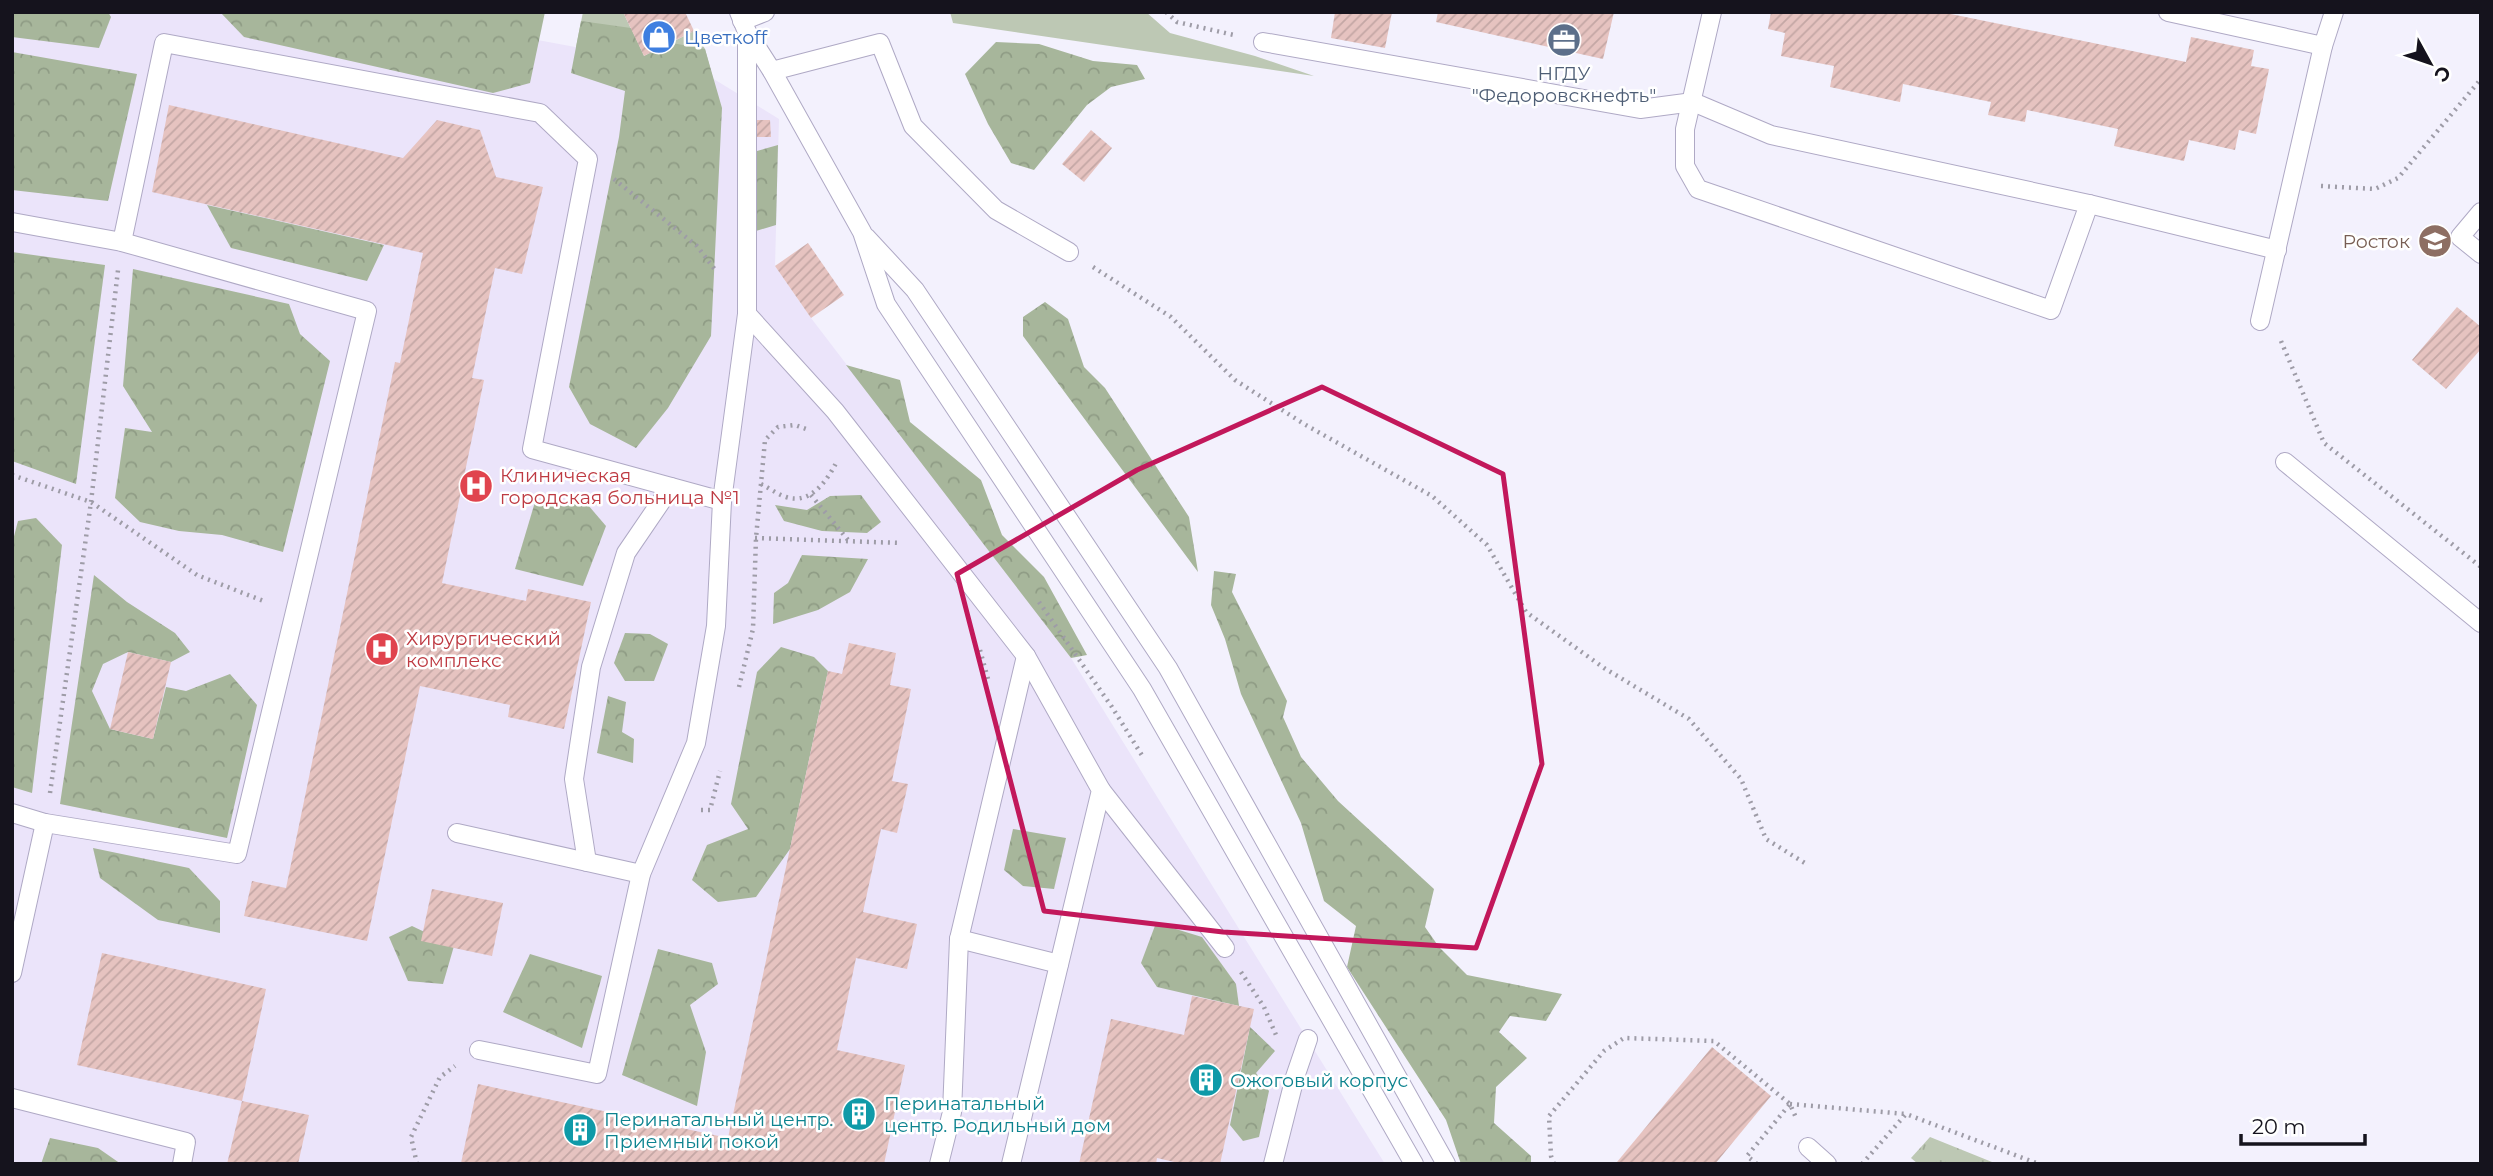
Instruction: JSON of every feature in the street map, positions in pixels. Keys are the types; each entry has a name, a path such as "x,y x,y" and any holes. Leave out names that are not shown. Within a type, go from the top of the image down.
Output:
{"lane":[{"path":"743,22 765,12"},
{"path":"1712,12 1685,129 1685,166 1698,189 2051,310 2089,204"},
{"path":"2168,12 2323,46"},
{"path":"2260,321 2323,46 2334,12"},
{"path":"743,22 862,232 886,304 1142,689 1415,1164"},
{"path":"479,1050 597,1074 642,874 696,743 716,626 722,500 747,314 743,22"},
{"path":"1263,42 1640,108 1693,103 1771,135 2089,204 2277,250"},
{"path":"122,242 164,43 540,113 588,159 532,449 722,500"},
{"path":"772,71 880,43 913,126 996,210 1069,251"},
{"path":"2481,212 2460,237 2481,254"},
{"path":"12,222 122,242 367,311 237,854 45,822 12,813"},
{"path":"862,232 915,290 1168,668 1446,1164"},
{"path":"747,314 835,411 1027,656 1101,790 1225,948"},
{"path":"984,451 1011,435"},
{"path":"2285,462 2481,623"},
{"path":"587,862 574,779 591,667 626,553 671,487"},
{"path":"939,1164 952,1112 959,939 1027,656"},
{"path":"1011,1164 1101,790"},
{"path":"12,973 45,822"},
{"path":"457,833 642,874"},
{"path":"959,939 1059,964"},
{"path":"1273,1164 1295,1077 1308,1039"},
{"path":"12,1098 186,1142 182,1164"},
{"path":"1808,1147 1827,1164"}],"path":[{"path":"1167,12 1177,22 1263,42"},
{"path":"2292,183 2375,189 2398,178 2481,79"},
{"path":"588,159 697,246 747,314"},
{"path":"45,822 91,502 122,242"},
{"path":"1069,251 1171,317 1235,380 1304,424 1432,496 1487,545 1526,612 1604,668 1689,719 1741,779 1766,839 1808,865"},
{"path":"2260,321 2278,335 2325,443 2481,567"},
{"path":"738,694 753,629 756,538 765,440 778,427 794,425 812,431"},
{"path":"761,484 789,498 811,495 828,479 838,459"},
{"path":"12,475 91,502 197,575 295,614"},
{"path":"811,495 849,541"},
{"path":"720,536 909,543 900,533"},
{"path":"1004,627 1070,581"},
{"path":"979,644 988,678 987,691"},
{"path":"668,810 710,810 723,758"},
{"path":"1225,948 1264,1007 1295,1077"},
{"path":"1554,1164 1551,1156 1549,1116 1604,1051 1624,1038 1713,1041 1790,1104 1906,1114 2039,1164"},
{"path":"417,1164 411,1138 440,1077 479,1050"},
{"path":"1757,1164 1747,1156 1790,1104"},
{"path":"1862,1164 1906,1114"}],"highlighted area":[{"path":"1322,387 1503,474 1542,764 1476,948 1223,932 1044,911 957,574 1137,470"}],"shaded area":[{"name":"Клиническая городская больница №1","path":"12,12 388,12 699,70 779,119 775,266 811,318 1071,658 1385,1164 12,1164"}],"green space":[{"path":"12,12 108,12 111,17 99,48 12,37"},
{"path":"220,12 545,12 530,83 493,93 244,37"},
{"path":"583,12 623,12 644,56 694,31 705,49 713,79 576,47"},
{"path":"950,12 1146,12 1170,33 1255,56 1314,76 953,23"},
{"path":"581,21 631,28 644,56 672,43 705,49 722,108 711,336 668,408 636,448 590,424 569,387 619,137 625,91 571,73"},
{"path":"996,42 1039,44 1093,61 1137,65 1145,79 1111,87 1087,105 1034,170 1011,163 988,124 965,74"},
{"path":"12,52 137,74 108,201 12,190"},
{"path":"778,145 776,225 756,231 757,151"},
{"path":"207,205 384,245 367,281 231,248"},
{"path":"12,252 105,265 76,484 12,461"},
{"path":"133,269 289,304 300,334 330,361 283,552 222,535 179,531 140,522 115,498 125,428 152,432 123,386"},
{"path":"1045,302 1068,319 1084,367 1105,388 1189,517 1198,572 1023,336 1023,317"},
{"path":"846,365 900,380 910,422 981,480 1002,535 1044,577 1087,655 1071,658"},
{"path":"861,495 881,522 867,533 822,531 784,521 775,505 807,510 830,496"},
{"path":"535,502 588,505 606,526 583,586 515,569"},
{"path":"36,518 62,545 32,793 12,787 12,544 18,521"},
{"path":"802,555 868,559 850,592 818,610 773,624 774,593 788,583"},
{"path":"1214,571 1236,574 1232,592 1287,701 1283,717 1301,757 1338,801 1434,889 1425,927 1439,947 1467,975 1562,994 1546,1021 1510,1016 1499,1032 1527,1058 1496,1087 1494,1123 1531,1156 1531,1164 1461,1164 1446,1120 1347,967 1356,926 1324,901 1301,823 1241,694 1225,639 1211,605"},
{"path":"94,575 127,602 175,633 190,652 171,662 128,652 103,664 92,691 110,729 153,739 166,687 186,691 230,674 257,705 227,838 60,804"},
{"path":"625,633 650,634 668,644 654,681 625,681 614,663"},
{"path":"781,647 814,657 828,671 790,849 756,897 718,902 692,880 707,845 748,829 731,804 757,672"},
{"path":"608,696 626,702 622,732 634,739 633,763 597,753"},
{"path":"1013,829 1066,838 1054,889 1023,886 1004,870"},
{"path":"93,848 189,868 220,901 220,933 158,920 100,878"},
{"path":"1156,923 1202,937 1236,984 1239,1006 1157,987 1141,963"},
{"path":"412,926 454,946 443,984 408,981 389,937"},
{"path":"658,949 712,963 718,984 690,1005 706,1052 697,1106 622,1075"},
{"path":"530,954 602,976 582,1048 503,1012"},
{"path":"1250,1027 1275,1051 1256,1073 1269,1091 1259,1137 1243,1141 1230,1125"},
{"path":"1930,1137 1997,1164 1918,1164 1911,1158"},
{"path":"50,1138 98,1148 121,1164 41,1164"}],"building":[{"name":"Цветкоff","path":"623,12 685,12 694,31 644,56"},
{"path":"1335,12 1392,12 1385,48 1331,38"},
{"name":"НГДУ \"Федоровскнефть\"","path":"1438,12 1614,12 1603,59 1436,22"},
{"path":"1771,12 1941,12 2186,62 2191,37 2254,50 2251,66 2269,69 2256,134 2239,130 2235,150 2189,140 2184,161 2114,146 2118,129 2027,110 2025,122 1988,115 1991,102 1903,84 1900,102 1830,87 1834,66 1781,56 1785,33 1768,29"},
{"path":"169,105 403,158 437,120 480,130 496,177 543,187 522,274 495,268 472,378 484,380 442,583 526,601 528,589 591,602 564,729 508,717 510,705 420,686 367,941 244,916 252,881 286,888 395,362 400,363 423,253 152,192"},
{"path":"757,120 770,120 771,137 757,137"},
{"path":"1091,130 1112,148 1084,182 1062,164"},
{"path":"808,243 844,295 811,318 775,266"},
{"path":"2457,307 2481,327 2481,349 2446,389 2412,360"},
{"path":"849,643 896,653 890,685 911,689 892,781 908,784 897,833 881,829 863,912 917,924 907,969 856,958 837,1050 905,1065 884,1164 461,1163 478,1084 728,1138 828,671 842,674"},
{"path":"128,652 171,662 153,739 110,729"},
{"path":"432,889 503,903 492,956 421,941"},
{"path":"102,953 266,989 242,1101 77,1065"},
{"path":"1192,996 1254,1009 1220,1164 1183,1164 1157,1158 1156,1164 1079,1164 1111,1019 1184,1035"},
{"path":"1712,1047 1771,1096 1715,1164 1619,1164 1617,1162"},
{"path":"242,1101 309,1115 298,1164 227,1164"}],"place":[{"name":"Цветкоff","path":"659,37"},
{"name":"НГДУ \"Федоровскнефть\"","path":"1564,40"},
{"name":"Росток","path":"2435,241"},
{"name":"Клиническая городская больница №1","path":"476,486"},
{"name":"Хирургический комплекс","path":"382,649"},
{"name":"Ожоговый корпус","path":"1206,1080"},
{"name":"Перинатальный центр. Родильный дом","path":"859,1114"},
{"name":"Перинатальный центр. Приемный покой","path":"580,1130"}]}
